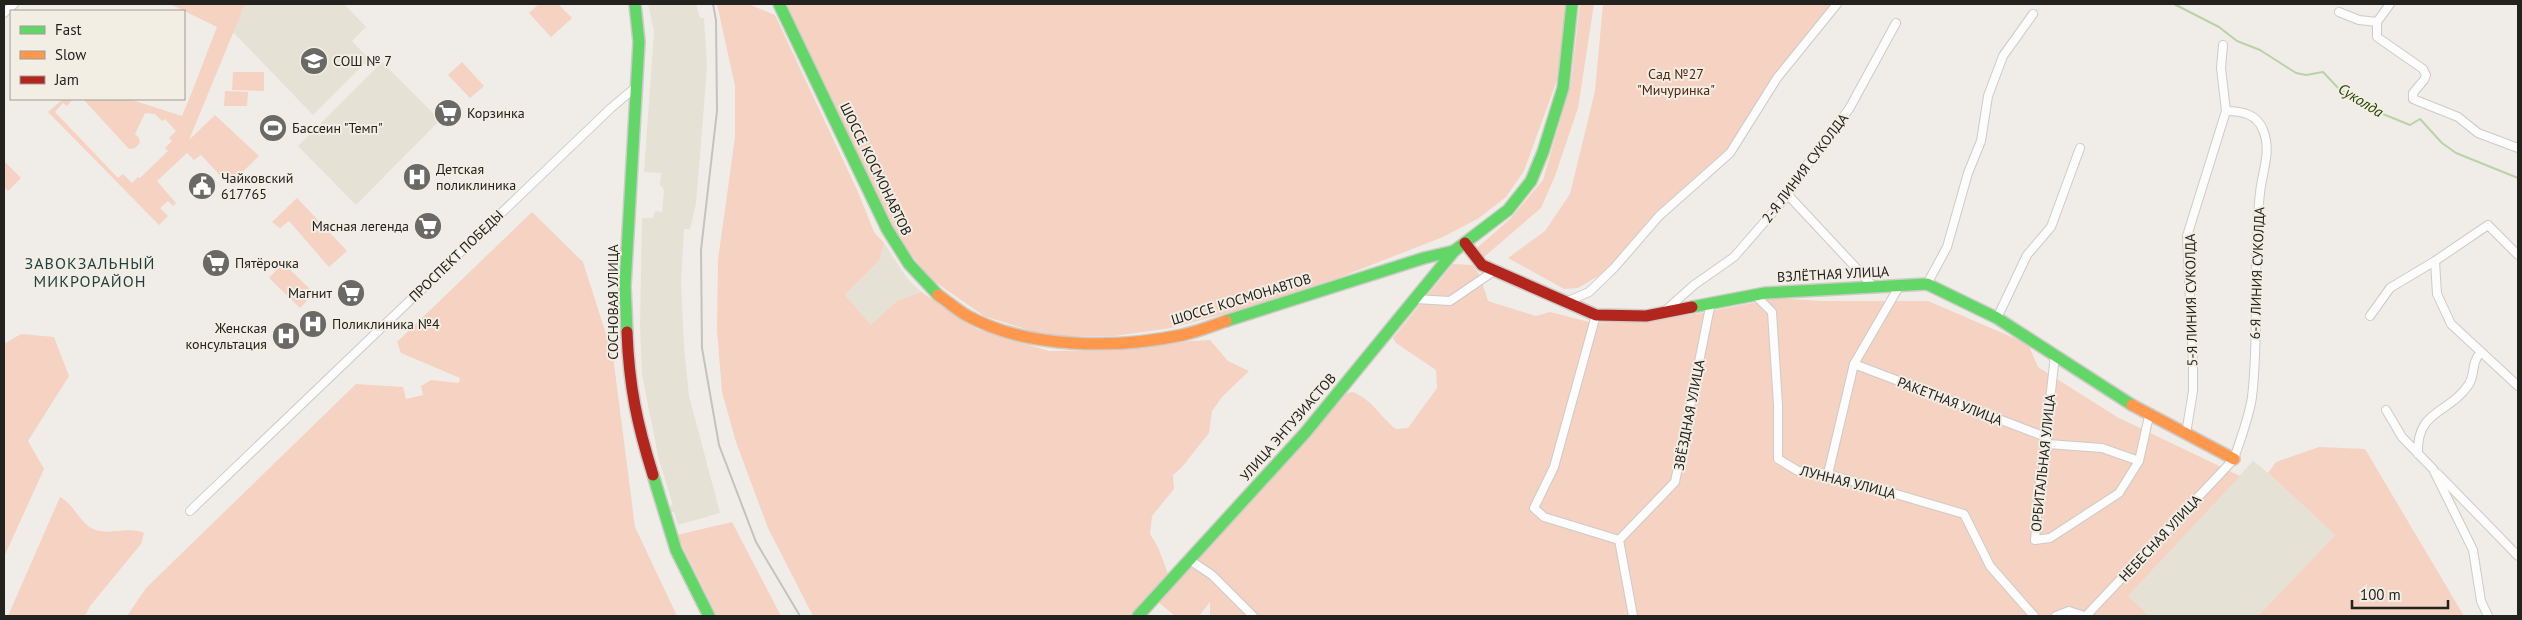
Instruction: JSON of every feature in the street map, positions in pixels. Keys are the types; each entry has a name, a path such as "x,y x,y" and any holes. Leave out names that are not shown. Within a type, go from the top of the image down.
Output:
{"main road":[{"name":"СОСНОВАЯ УЛИЦА","path":"635,4 639,42 625,286 629,378 638,429 676,550 709,616"},
{"name":"ШОССЕ КОСМОНАВТОВ","path":"779,4 893,242 910,265 940,298 978,320 1018,335 1048,342 1086,345 1144,341 1183,335 1424,258 1454,251 1508,210 1531,181 1543,152 1563,88 1572,4"},
{"name":"ВЗЛЁТНАЯ УЛИЦА","path":"1464,243 1482,265 1596,315 1646,316 1665,310 1755,295 1927,284 1997,318 2148,416 2234,459"},
{"name":"УЛИЦА ЭНТУЗИАСТОВ","path":"1138,616 1305,433 1454,251"}],"street":[{"path":"4,13 14,4"},
{"path":"1566,302 1589,292 1614,268 1659,216 1730,153 1777,78 1837,4"},
{"path":"2390,4 2377,22 2377,37 2423,69 2426,75 2413,93 2413,99 2458,117 2478,133 2518,148"},
{"path":"2339,12 2359,20 2377,22"},
{"path":"1927,284 1947,247 1968,173 1981,141 1988,96 2003,56 2033,14"},
{"name":"2-Я ЛИНИЯ СУКОЛДА","path":"1665,310 1694,285 1734,257 1788,195 1804,169 1849,109 1896,23"},
{"path":"2223,45 2221,68 2226,111"},
{"name":"ПРОСПЕКТ ПОБЕДЫ","path":"190,511 611,108 637,86"},
{"name":"5-Я ЛИНИЯ СУКОЛДА","path":"2186,434 2192,391 2193,362 2187,236 2226,111"},
{"name":"6-Я ЛИНИЯ СУКОЛДА","path":"2226,111 2257,118 2264,130 2268,147 2260,192 2251,399 2234,459"},
{"path":"1997,318 2006,303 2012,282 2027,255 2051,227 2080,148"},
{"path":"1788,195 1873,286"},
{"path":"2370,316 2390,288 2488,225 2518,255"},
{"path":"2435,260 2436,294 2450,324 2518,386"},
{"path":"1415,299 1450,301 1494,271"},
{"path":"1828,474 1854,364 1900,285"},
{"name":"ЛУННАЯ УЛИЦА","path":"1755,295 1772,312 1778,405 1778,459 1798,471 1828,474 1964,514 1990,566 2034,616"},
{"name":"ЗВЁЗДНАЯ УЛИЦА","path":"1619,540 1675,482 1711,302"},
{"path":"1596,315 1554,467 1534,508 1544,517 1619,540 1633,616"},
{"path":"2418,454 2417,436 2424,424 2464,391 2470,383 2476,358 2481,352"},
{"name":"ОРБИТАЛЬНАЯ УЛИЦА","path":"2055,355 2035,540 2050,538 2119,493 2139,460 2148,416"},
{"name":"РАКЕТНАЯ УЛИЦА","path":"1854,364 2047,440 2102,448 2139,460"},
{"path":"2386,410 2402,437 2518,556"},
{"name":"НЕБЕСНАЯ УЛИЦА","path":"2085,616 2234,459"},
{"path":"2433,469 2473,550 2481,601 2488,616"},
{"path":"1188,559 1212,575 1252,616"},
{"path":"2056,616 2069,611 2085,616"}],"shaded area":[{"name":"СОШ № 7","path":"245,4 344,4 366,27 352,41 369,59 313,115 233,32"},
{"path":"648,4 696,4 700,18 704,18 707,68 696,204 690,229 684,229 681,283 684,347 689,396 720,513 678,525 674,512 671,512 669,506 673,505 659,460 642,375 640,324 642,218 653,218 655,211 662,212 664,189 660,185 661,173 644,172 654,31"},
{"path":"382,62 440,120 356,205 298,146"},
{"path":"884,243 907,278 921,292 897,301 872,326 845,295 879,261"},
{"path":"2253,461 2335,535 2258,616 2149,616 2128,596"}],"green space":[{"path":"170,4 245,4 189,140 215,115 259,156 229,185 201,155 194,160 187,153 157,181 176,203 173,206 168,201 160,208 168,216 159,225 48,112 62,100 72,100 67,106 63,103 55,112 118,178 123,174 132,183 138,177 140,178 168,151 165,148 172,141 169,138 176,131 165,119 162,121 155,114 145,113 135,134 139,138 140,143 135,148 129,149 84,100 132,100 182,116 217,27"},
{"path":"539,4 558,4 572,18 551,37 529,13"},
{"path":"717,4 748,4 775,15 858,192 874,232 884,243 879,261 845,295 871,325 897,301 921,292 977,329 1049,351 1117,350 1175,342 1210,340 1228,361 1249,371 1222,397 1212,411 1209,433 1182,467 1173,475 1174,489 1152,516 1150,534 1158,547 1168,574 1131,616 813,616 768,528 736,442 722,392 717,330 718,260 735,137 735,86"},
{"path":"784,4 1566,4 1557,80 1524,171 1506,197 1479,218 1443,237 1338,278 1239,310 1171,328 1115,336 1051,337 984,316 931,279 902,243"},
{"path":"1580,4 1594,4 1578,108 1555,176 1541,208 1484,257 1477,248 1511,218 1543,180 1571,83"},
{"name":"Сад №27 \"Мичуринка\"","path":"1603,4 1832,4 1774,78 1726,150 1655,213 1605,272 1578,288 1564,289 1508,258 1545,231 1570,194 1595,91"},
{"path":"462,62 484,86 470,98 448,75"},
{"path":"233,72 264,72 264,91 232,90"},
{"path":"225,91 248,92 247,106 224,106"},
{"path":"4,161 21,178 8,191 4,187"},
{"path":"297,198 347,251 329,267 289,221 280,228 272,222"},
{"path":"532,212 583,262 613,356 635,527 677,616 127,616 146,588 356,384 403,387 406,399 423,395 421,386 431,380 459,383 460,378 401,353 397,342"},
{"path":"283,263 314,293 300,308 269,278"},
{"path":"1453,264 1473,265 1480,276 1488,301 1536,316 1550,312 1593,323 1625,322 1696,314 1778,298 1820,301 1928,301 2028,344 2038,367 2117,417 2240,476 2128,596 2149,616 1210,616 1210,602 1199,616 1175,616 1158,602 1282,468 1347,393 1353,392 1366,400 1396,429 1408,428 1437,388 1436,370 1396,343 1393,338"},
{"path":"21,334 54,337 69,376 28,441 44,469 4,557 4,344"},
{"path":"2319,447 2365,449 2464,616 2258,616 2335,535 2268,473 2276,462"},
{"path":"60,497 93,529 105,532 138,531 144,533 141,544 90,606 85,616 8,616"},
{"path":"732,522 781,616 717,616 677,535"}],"waterway":[{"name":"Суколда","path":"2174,4 2219,27 2237,41 2260,50 2296,73 2306,75 2323,72 2341,91 2371,103 2378,112 2410,125 2420,119 2442,143 2456,153 2518,178"}],"railway":[{"path":"713,4 716,20 717,111 701,250 702,348 719,445 756,542 800,616"}],"traffic: fast":[{"path":"627,332 625,286 639,42 635,4"},
{"path":"779,4 887,229 909,264 938,295"},
{"path":"1226,321 1424,258 1454,251 1508,210 1531,181 1543,152 1563,88 1572,4"},
{"path":"1138,616 1305,433 1454,251"},
{"path":"1692,307 1765,293 1927,284 1997,318 2132,405"},
{"path":"653,475 676,550 709,616"}],"traffic: slow":[{"path":"938,295 966,315 990,326 1043,340 1072,343 1129,343 1156,340 1182,335 1226,321"},
{"path":"2132,405 2234,459"}],"traffic: jam":[{"path":"1465,243 1482,265 1596,315 1646,316 1692,307"},
{"path":"627,332 635,405 642,439 653,475"}],"place":[{"name":"СОШ № 7","path":"314,61"},
{"name":"Корзинка","path":"448,113"},
{"name":"Бассеин \"Темп\"","path":"273,128"},
{"name":"Детская поликлиника","path":"417,177"},
{"name":"Чайковский 617765","path":"202,186"},
{"name":"Мясная легенда","path":"428,226"},
{"name":"Пятёрочка","path":"216,263"},
{"name":"Магнит","path":"351,293"},
{"name":"Поликлиника №4","path":"313,324"},
{"name":"Женская консультация","path":"286,336"}],"district":[{"name":"ЗАВОКЗАЛЬНЫЙ МИКРОРАЙОН","path":"90,272"}]}
